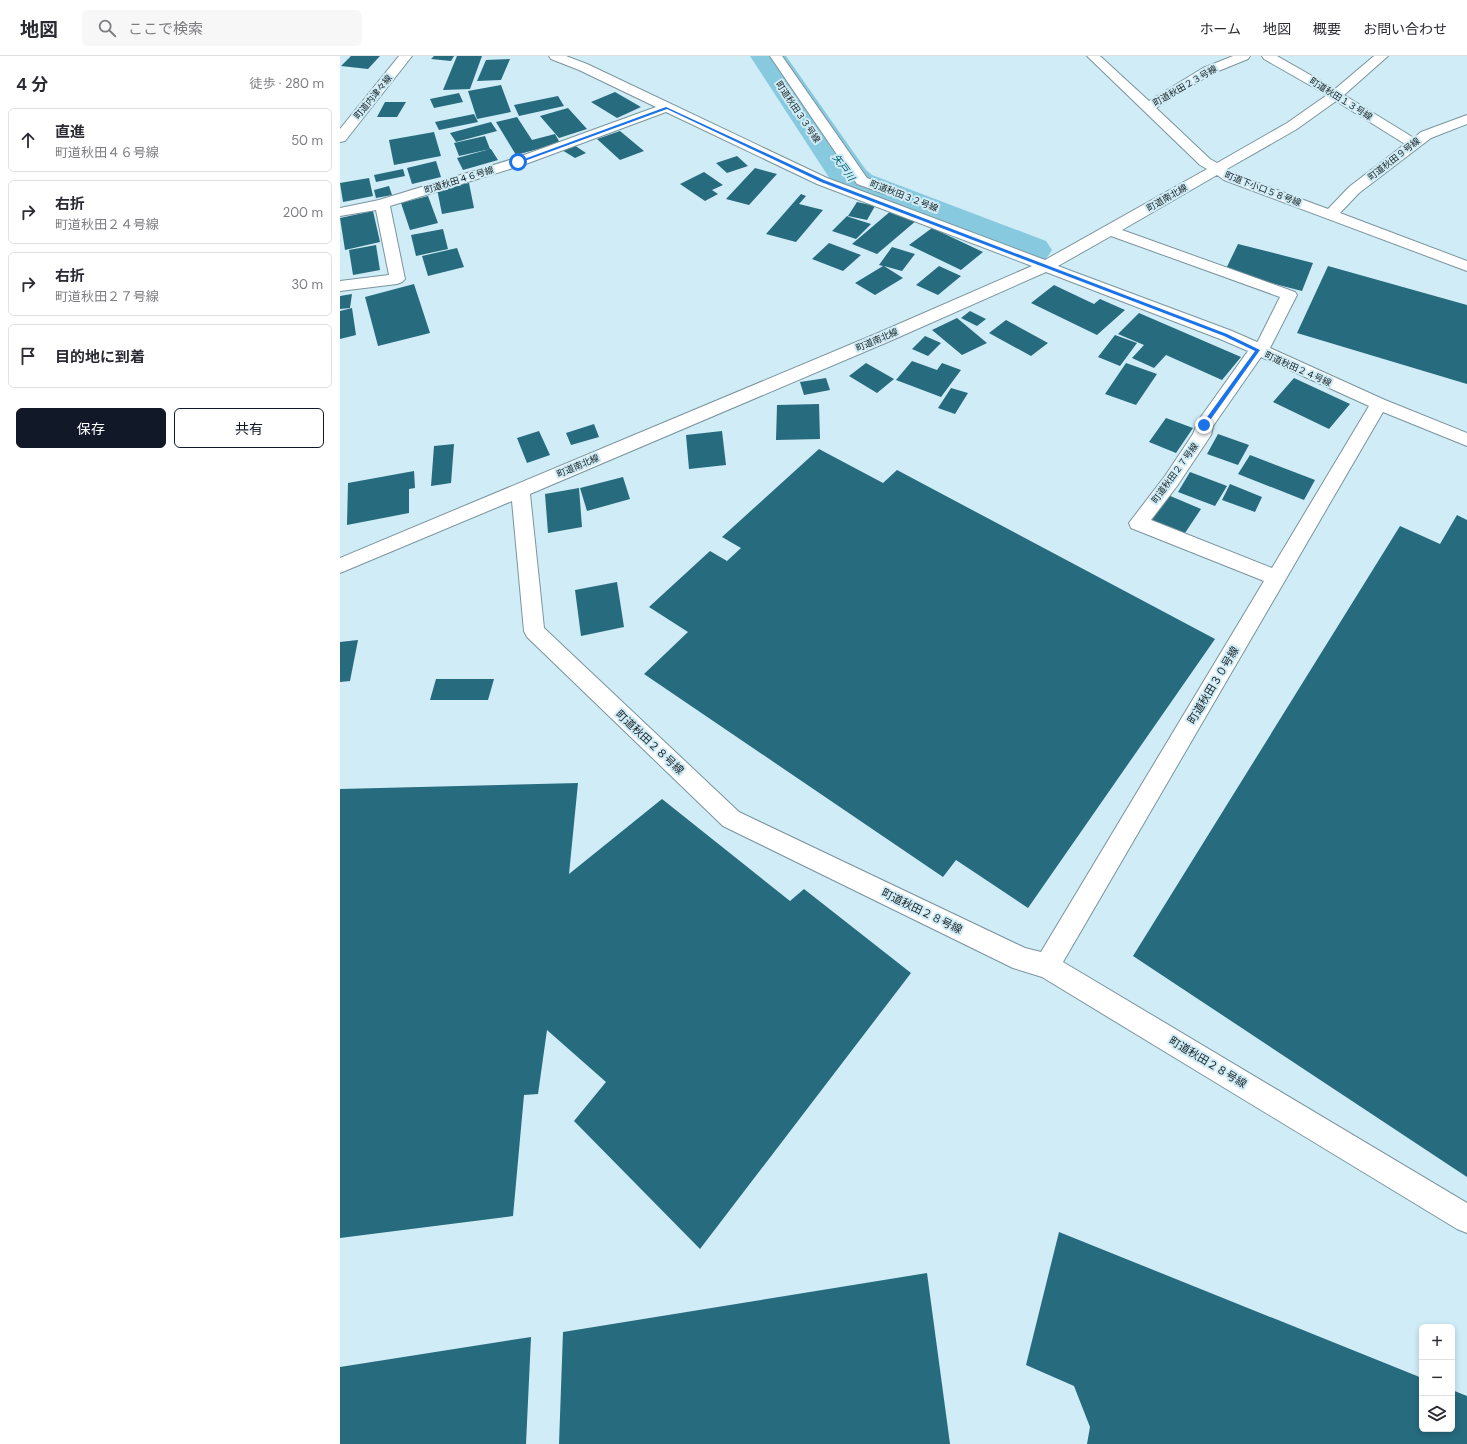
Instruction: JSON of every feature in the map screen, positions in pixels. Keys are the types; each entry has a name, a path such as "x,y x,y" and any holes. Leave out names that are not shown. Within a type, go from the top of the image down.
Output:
{"street":[{"name":"町道内津々線","path":"340,138 406,56"},
{"name":"町道秋田２４号線","path":"555,56 583,67 667,107 838,181 1053,257 1379,404 1467,440"},
{"name":"町道秋田３２号線","path":"776,56 862,181 900,195"},
{"name":"町道下小口５８号線","path":"1093,56 1205,162 1216,170 1229,177 1467,266"},
{"name":"町道秋田２３号線","path":"1147,108 1208,71 1244,56"},
{"name":"町道秋田１３号線","path":"1268,56 1336,95 1414,144"},
{"name":"町道南北線","path":"340,566 884,337 1110,231 1292,126 1336,95 1382,56"},
{"name":"町道秋田４６号線","path":"340,212 382,204 518,162 667,107"},
{"name":"町道秋田９号線","path":"1331,214 1354,190 1426,135 1467,119"},
{"path":"340,286 397,278 382,204"},
{"name":"町道秋田２７号線","path":"1110,231 1290,295 1265,344 1258,350 1204,425 1202,435 1171,481 1138,523 1276,578"},
{"name":"町道秋田３０号線","path":"1047,966 1379,404"},
{"name":"町道秋田２８号線","path":"520,490 534,631 731,818 1022,959 1047,966 1467,1219"}],"building":[{"path":"351,56 380,56 368,69 341,66"},
{"path":"434,56 454,56 451,61 431,59"},
{"path":"457,56 482,56 470,89 443,90"},
{"path":"510,59 501,80 477,81 486,60"},
{"path":"501,85 511,112 477,119 468,91"},
{"path":"615,92 641,107 617,118 591,102"},
{"path":"459,93 463,102 434,108 430,99"},
{"path":"558,96 564,106 519,116 514,105"},
{"path":"385,102 406,102 397,117 377,117"},
{"path":"568,108 587,129 559,138 540,116"},
{"path":"474,114 478,122 439,130 435,122"},
{"path":"517,117 532,140 555,134 560,143 516,155 496,122"},
{"path":"491,122 497,131 456,142 450,133"},
{"path":"620,131 644,151 620,160 597,139"},
{"path":"434,132 441,156 394,165 389,140"},
{"path":"485,136 490,149 459,156 454,143"},
{"path":"574,145 586,153 575,158 562,150"},
{"path":"491,149 498,160 463,170 457,158"},
{"path":"737,156 748,166 727,173 716,163"},
{"path":"436,161 441,177 412,184 407,168"},
{"path":"755,168 777,174 749,205 726,199"},
{"path":"403,169 405,176 376,182 374,175"},
{"path":"704,172 723,185 712,190 718,194 705,201 680,184"},
{"path":"369,178 373,196 343,202 340,183"},
{"path":"469,183 474,208 442,214 437,189"},
{"path":"389,186 392,195 376,198 374,190"},
{"path":"801,194 806,196 799,204 823,210 796,242 766,234"},
{"path":"428,196 438,223 410,230 401,203"},
{"path":"857,202 875,206 867,220 848,216"},
{"path":"892,210 917,220 877,254 852,244"},
{"path":"373,211 380,242 345,250 340,218"},
{"path":"847,216 871,224 856,239 832,231"},
{"path":"932,228 983,252 961,270 909,245"},
{"path":"443,229 448,249 416,256 411,235"},
{"path":"829,243 861,255 843,271 812,259"},
{"path":"1238,244 1313,263 1302,291 1225,271"},
{"path":"376,245 380,270 353,275 349,250"},
{"path":"892,247 915,254 902,271 884,266 903,278 875,295 855,283 883,266 879,265"},
{"path":"457,248 464,267 428,276 422,256"},
{"path":"939,266 961,276 938,295 916,285"},
{"path":"1328,266 1467,305 1467,384 1297,333"},
{"path":"414,284 430,333 378,346 365,297"},
{"path":"1054,285 1094,304 1100,299 1125,310 1097,335 1031,303"},
{"path":"352,294 350,308 340,309 340,296"},
{"path":"352,308 356,335 340,339 340,311"},
{"path":"970,311 986,319 977,326 961,318"},
{"path":"1139,313 1241,357 1222,380 1166,355 1154,368 1132,358 1144,345 1118,334"},
{"path":"957,318 987,343 962,355 932,330"},
{"path":"1006,320 1048,343 1031,356 989,333"},
{"path":"1115,335 1137,343 1120,366 1098,357"},
{"path":"925,336 941,343 928,356 912,349"},
{"path":"912,361 937,370 942,363 961,370 941,397 896,380"},
{"path":"866,363 894,379 877,393 849,376"},
{"path":"1126,363 1157,374 1136,405 1105,394"},
{"path":"826,378 830,390 804,395 800,382"},
{"path":"1294,378 1350,404 1329,429 1273,402"},
{"path":"951,388 968,393 955,414 938,408"},
{"path":"819,404 820,439 776,440 777,405"},
{"path":"1166,418 1193,428 1176,453 1149,442"},
{"path":"594,424 599,437 571,445 566,433"},
{"path":"539,431 550,455 527,463 517,438"},
{"path":"722,431 726,465 689,469 686,435"},
{"path":"1218,434 1249,445 1238,465 1207,454"},
{"path":"454,444 451,483 431,486 434,446"},
{"path":"819,449 883,483 897,470 1215,639 1028,908 956,860 943,877 644,674 688,632 649,607 710,551 727,561 741,548 722,537"},
{"path":"1250,455 1315,480 1304,500 1238,474"},
{"path":"414,471 415,488 409,489 409,513 347,525 348,483"},
{"path":"1190,472 1227,486 1215,506 1178,492"},
{"path":"623,477 630,499 587,511 580,488"},
{"path":"1230,484 1262,497 1255,512 1222,500"},
{"path":"579,488 582,527 548,533 545,494"},
{"path":"1168,495 1201,509 1183,536 1150,521"},
{"path":"1457,515 1467,520 1467,1177 1133,956 1400,526 1440,544"},
{"path":"617,582 624,627 581,636 575,590"},
{"path":"358,640 350,681 340,682 340,642"},
{"path":"436,679 494,679 488,700 430,700"},
{"path":"578,783 569,874 662,799 790,901 804,889 911,973 700,1249 574,1121 606,1082 547,1030 538,1094 524,1095 513,1216 340,1238 340,789"},
{"path":"1059,1232 1419,1377 1419,1432 1455,1432 1455,1391 1467,1396 1467,1444 1087,1444 1090,1427 1074,1386 1026,1365"},
{"path":"927,1273 950,1444 559,1444 563,1332"},
{"path":"531,1337 526,1444 340,1444 340,1367"}],"waterway":[{"name":"矢戸川","path":"768,56 851,179 857,184 1030,250"}],"route":[{"path":"518,162 667,107 822,181 1226,335 1258,350 1204,425"}]}
